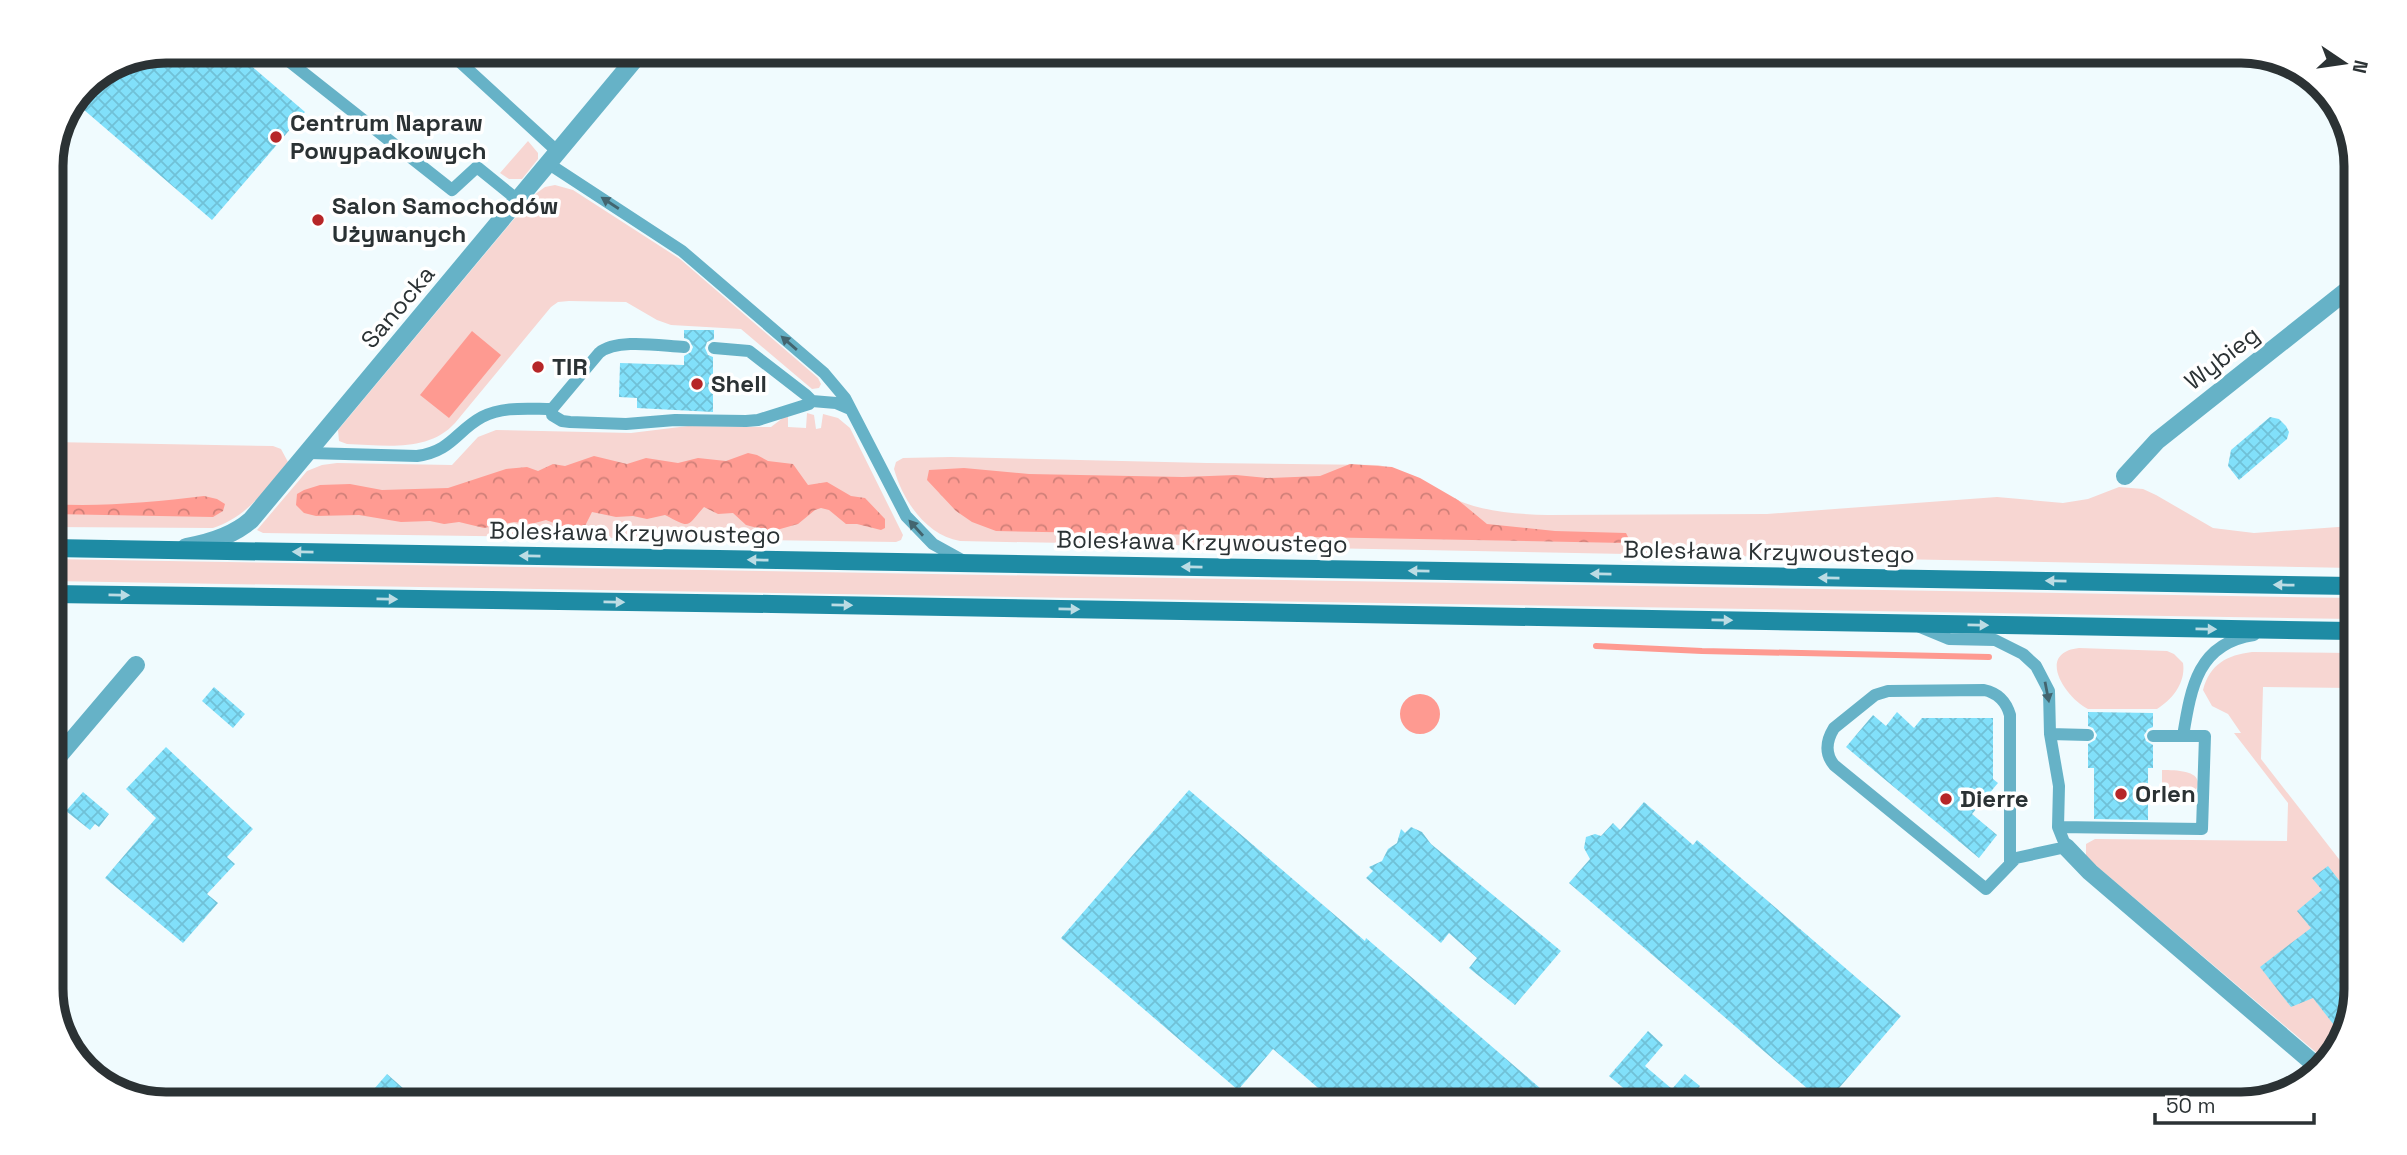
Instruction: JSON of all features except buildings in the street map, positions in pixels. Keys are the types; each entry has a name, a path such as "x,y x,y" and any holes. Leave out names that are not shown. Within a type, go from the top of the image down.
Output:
{"main road":[{"name":"Bolesława Krzywoustego","path":"63,548 2344,586"},
{"path":"63,594 2344,631"}],"street":[{"name":"Sanocka","path":"165,550 211,541 240,529 251,520 632,63"},
{"name":"Wybieg","path":"2125,476 2157,441 2344,293"},
{"path":"63,751 136,665"},
{"path":"2066,847 2090,872 2313,1062"}],"lane":[{"path":"291,63 452,190 477,167 519,201"},
{"path":"460,63 553,158 682,251 824,373 850,409 902,510 911,522 939,549 973,563"},
{"path":"684,347 619,344 607,347 552,409 552,415 570,422 626,424 675,420 746,421 783,412 812,401 836,403 850,409"},
{"path":"714,348 749,351 812,401"},
{"path":"309,453 424,455 443,448 477,420 489,414 509,409 552,409"},
{"path":"1910,623 1949,639 1995,640 2023,654 2036,666 2049,691 2050,734 2059,786 2058,827 2066,847 2022,856 2010,862 1986,889 1834,765 1827,750 1834,728 1875,695 1888,691 1984,690 1998,696 2007,705 2010,715 2010,862"},
{"path":"2183,736 2192,692 2202,666 2214,651 2235,639 2279,630"},
{"path":"2050,734 2088,735"},
{"path":"2058,827 2202,829 2205,736 2153,736"}],"shaded area":[{"path":"528,141 538,153 538,159 522,179 509,179 500,173"},
{"path":"555,185 573,190 680,259 818,378 821,384 819,388 812,389 741,329 671,325 626,302 558,302 444,433 432,439 404,445 347,444 339,441 338,430 534,195 545,187"},
{"path":"472,331 501,355 449,418 420,395"},
{"path":"807,413 814,415 816,429 821,428 823,414 838,418 850,428 903,535 901,540 263,533 257,530 307,471 322,465 452,465 478,437 496,430 631,433 688,426 771,427 788,414 788,427 806,428"},
{"path":"63,442 273,446 281,449 288,462 264,492 236,517 213,528 63,527"},
{"path":"903,458 1378,465 1410,475 1468,504 1501,512 1548,515 1767,514 1997,497 2063,503 2088,499 2119,487 2143,489 2213,528 2254,533 2344,527 2344,568 960,541 937,532 910,504 894,469 896,462"},
{"path":"63,559 2344,598 2344,619 63,581"},
{"path":"2079,648 2167,651 2183,663 2182,677 2173,695 2157,709 2088,709 2071,696 2059,676 2057,667 2059,658 2066,652"},
{"path":"2252,652 2344,653 2344,688 2263,687 2261,759 2344,866 2342,1009 2330,1041 2320,1055 2086,857 2086,844 2095,839 2287,841 2288,803 2234,733 2241,733 2228,714 2212,706 2203,690 2215,667 2227,658"},
{"path":"1420,694 1428,695 1434,700 1439,706 1439,722 1434,728 1428,733 1420,734 1412,733 1406,728 1401,722 1400,714 1401,706 1406,700 1412,695"},
{"path":"2162,770 2186,772 2197,778 2198,784 2188,801 2168,803 2162,799"}],"green space":[{"path":"748,453 768,461 793,464 808,485 827,482 851,496 865,498 885,519 885,528 881,530 846,524 829,510 821,508 798,524 773,531 746,525 733,513 718,514 704,507 688,524 665,515 647,519 592,512 585,526 569,529 546,520 531,524 514,522 484,528 459,522 401,522 359,515 316,516 304,513 296,505 297,494 320,485 350,484 382,490 448,488 506,469 527,467 538,471 553,464 565,466 594,456 627,464 646,458 678,463 698,458 726,461"},
{"path":"1350,464 1392,467 1420,478 1458,500 1487,524 1555,531 1626,533 1629,539 1625,543 996,531 972,522 956,511 927,480 929,470 964,468 1029,474 1183,477 1236,475 1267,478 1320,476"},
{"path":"204,496 225,504 223,511 213,517 63,514 63,504"}],"waterway":[{"path":"1596,646 1989,657"}],"place":[{"name":"Centrum Napraw Powypadkowych","path":"276,137"},
{"name":"Salon Samochodów Używanych","path":"318,220"},
{"name":"TIR","path":"538,367"},
{"name":"Shell","path":"697,384"},
{"name":"Orlen","path":"2121,794"},
{"name":"Dierre","path":"1946,799"}]}
